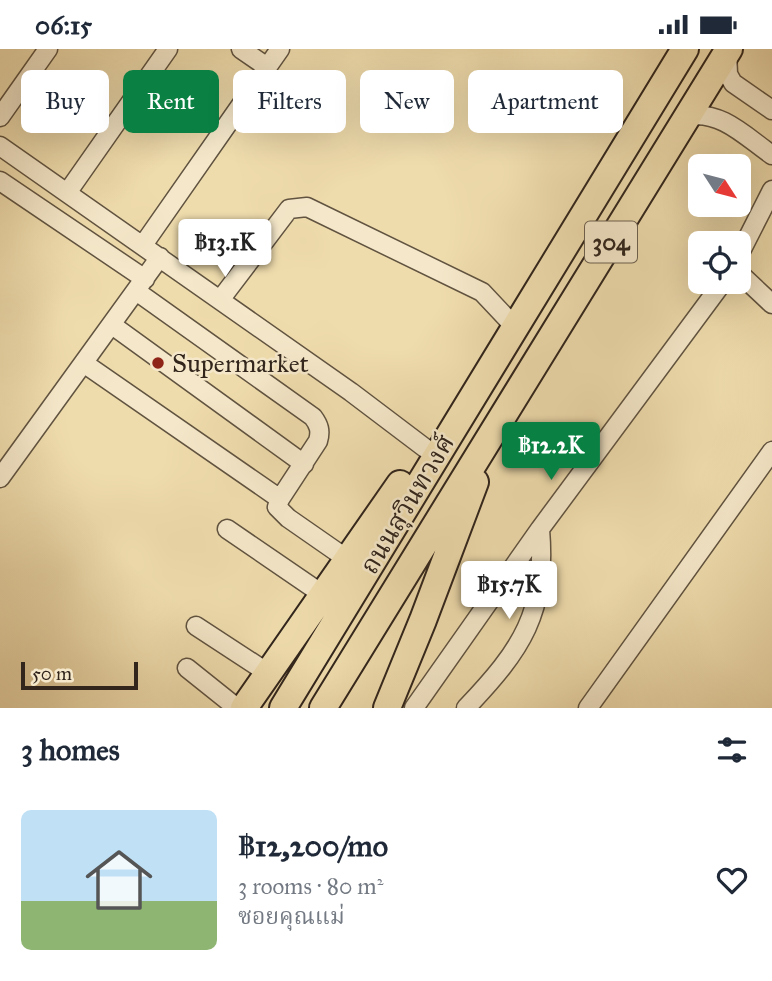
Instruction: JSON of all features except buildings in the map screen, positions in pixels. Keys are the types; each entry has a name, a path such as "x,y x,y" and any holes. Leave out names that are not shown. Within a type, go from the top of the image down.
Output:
{"highway":[{"name":"ถนนสุวินทวงศ์","path":"283,708 685,49"},
{"name":"ถนนสุวินทวงศ์","path":"323,708 728,50"},
{"path":"244,708 425,448 461,415"},
{"path":"387,708 454,541 492,434"}],"street":[{"path":"0,117 48,49"},
{"path":"67,193 168,49"},
{"path":"240,49 267,67"},
{"path":"143,245 280,49"},
{"path":"728,50 728,74 733,83 772,110"},
{"path":"688,116 702,114 721,119 772,155"},
{"path":"0,146 351,392 425,448"},
{"path":"0,181 313,417 320,434 280,499 278,507 280,512 347,559"},
{"path":"751,231 772,190"},
{"path":"220,300 289,209 307,207 482,292 515,327"},
{"path":"0,478 160,257"},
{"path":"751,284 772,304"},
{"path":"414,708 499,591 540,529 714,294"},
{"path":"113,325 304,464"},
{"path":"85,364 280,499"},
{"path":"589,708 772,450"},
{"path":"227,529 322,594"},
{"path":"466,708 491,682 530,625 543,564 540,529"},
{"path":"196,626 268,673"},
{"path":"187,668 237,708"}],"place":[{"name":"Supermarket","path":"158,363"}]}
